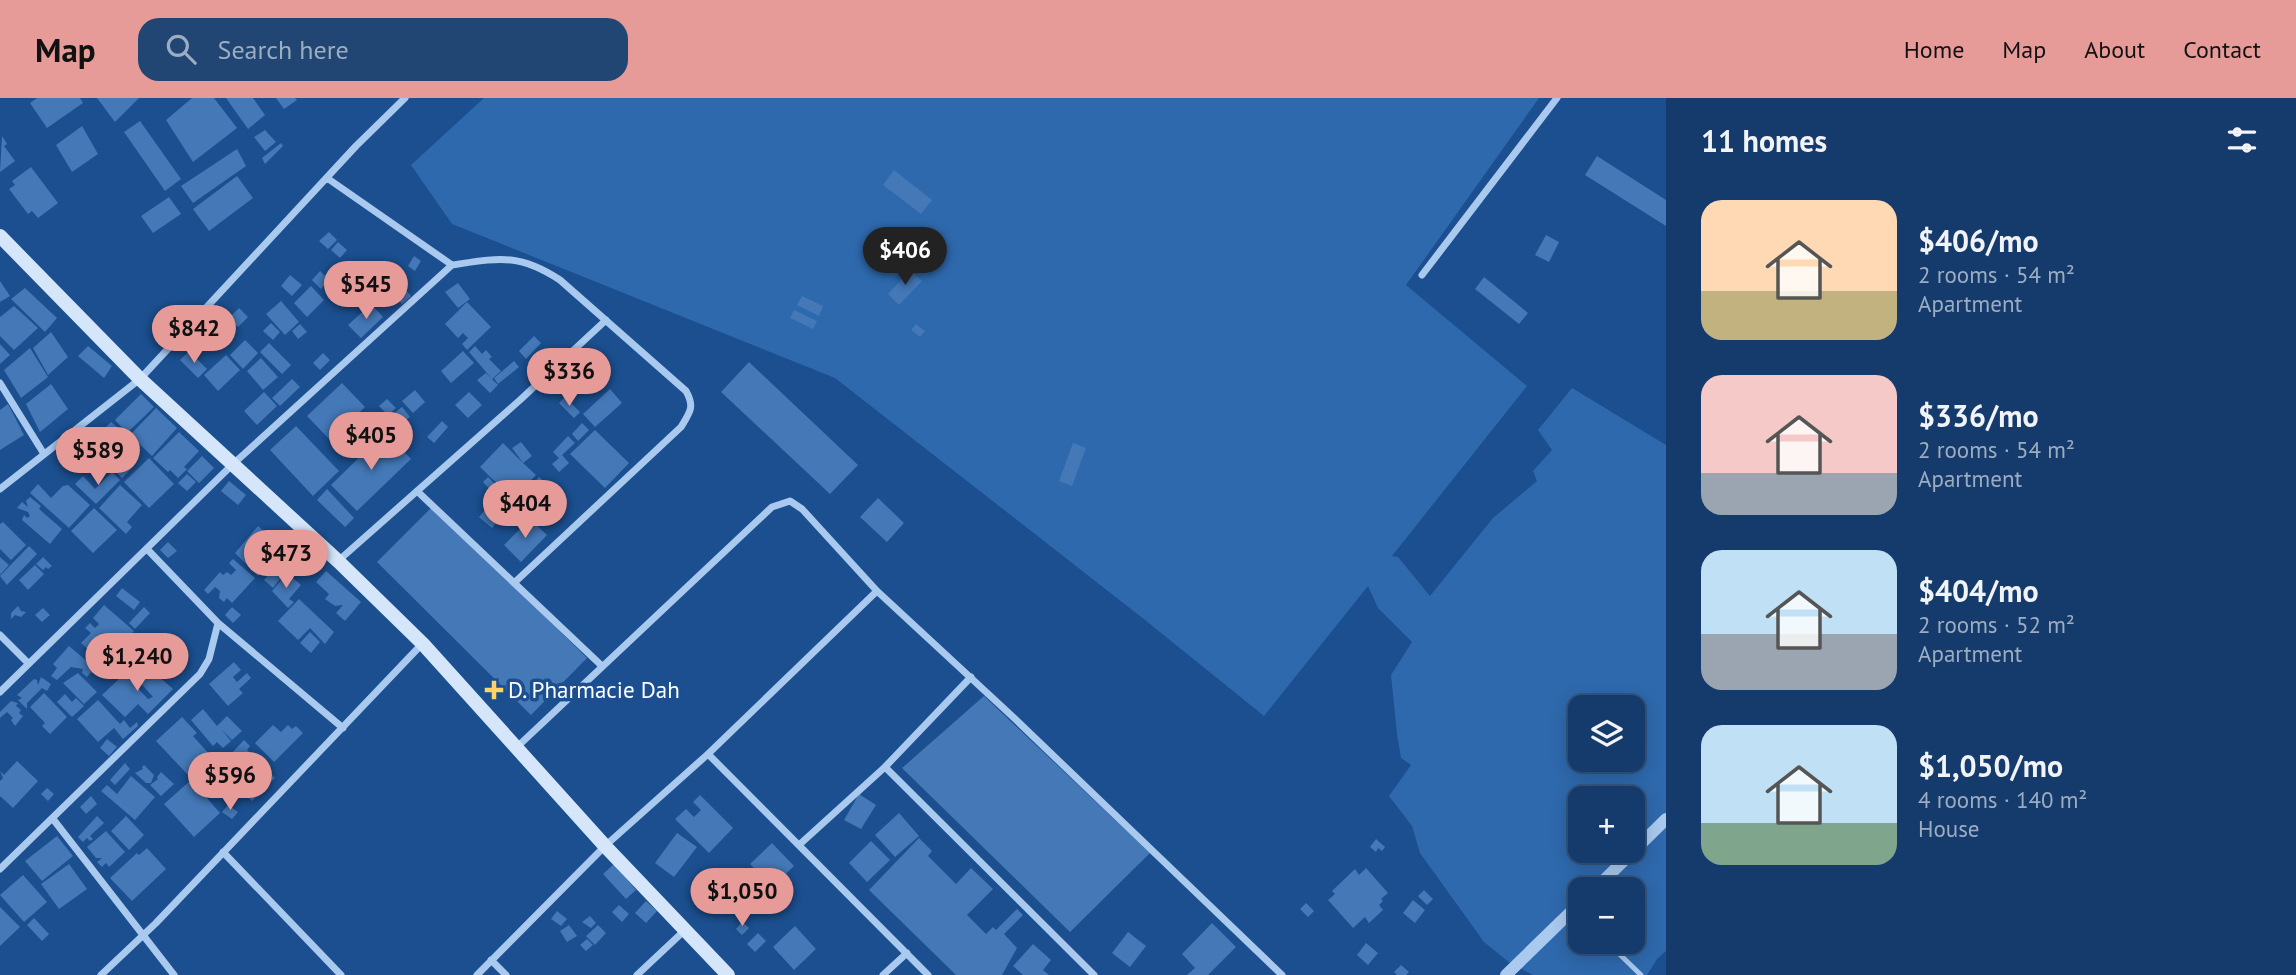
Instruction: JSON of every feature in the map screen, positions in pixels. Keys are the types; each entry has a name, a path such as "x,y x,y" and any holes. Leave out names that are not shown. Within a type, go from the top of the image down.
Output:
{"main road":[{"path":"0,237 140,379 338,561 423,644 606,846 728,975"}],"street":[{"path":"0,489 140,379 405,98"},
{"path":"1422,275 1557,98"},
{"path":"327,178 452,265"},
{"path":"0,692 232,465 452,265 494,259 522,260 542,268 560,280 686,391 692,402 681,427 514,583"},
{"path":"338,561 606,320"},
{"path":"0,383 44,454"},
{"path":"417,491 602,666"},
{"path":"517,747 772,507 790,501 802,509 877,592 971,677 1282,975"},
{"path":"147,549 218,623 342,728"},
{"path":"477,975 606,846 708,754 877,592"},
{"path":"0,869 200,674 209,659 218,623"},
{"path":"0,635 28,663"},
{"path":"101,975 144,934 423,644"},
{"path":"799,845 885,767 971,677"},
{"path":"708,754 928,975"},
{"path":"885,767 1094,975"},
{"path":"53,819 174,975"},
{"path":"1607,877 1666,820"},
{"path":"223,852 341,975"},
{"path":"1506,975 1568,918"},
{"path":"638,975 685,930"},
{"path":"883,975 907,953"},
{"path":"491,960 506,975"}],"lane":[{"path":"1619,954 1641,975"}],"shaded area":[{"path":"484,98 1539,98 1406,285 1527,386 1392,556 1398,557 1430,596 1493,518 1537,481 1533,471 1552,450 1538,430 1572,388 1666,445 1666,951 1647,975 1533,975 1510,963 1484,942 1420,853 1412,826 1389,796 1411,765 1401,758 1391,675 1412,642 1378,608 1368,586 1264,716 835,378 452,224 411,165"}],"building":[{"path":"37,98 80,98 83,103 47,128 30,103"},
{"path":"97,98 139,98 115,122"},
{"path":"192,98 214,98 237,128 193,162 166,120"},
{"path":"226,98 253,98 265,115 248,129"},
{"path":"276,98 295,98 297,100 284,109"},
{"path":"140,121 181,179 165,191 124,132"},
{"path":"82,126 98,154 72,172 56,145"},
{"path":"265,130 276,142 265,151 254,137"},
{"path":"2,136 7,144 4,146 15,161 0,172"},
{"path":"281,143 283,146 265,164 262,158"},
{"path":"237,149 246,166 193,203 181,186"},
{"path":"1597,156 1666,200 1666,226 1585,175"},
{"path":"31,167 58,203 38,218 32,211 28,214 9,189 15,185 12,181"},
{"path":"894,170 932,200 921,214 883,185"},
{"path":"237,176 253,198 209,231 193,209"},
{"path":"169,197 181,214 153,233 141,216"},
{"path":"329,232 337,240 328,249 319,241"},
{"path":"1546,235 1559,242 1549,262 1535,255"},
{"path":"338,242 347,250 340,258 331,250"},
{"path":"414,256 421,261 415,271 408,266"},
{"path":"347,269 355,278 334,300 325,291"},
{"path":"910,270 922,281 899,305 888,294"},
{"path":"320,271 329,280 321,289 312,280"},
{"path":"290,275 302,285 292,296 281,286"},
{"path":"1484,277 1528,313 1519,324 1475,289"},
{"path":"0,281 10,296 0,302"},
{"path":"458,283 470,299 458,308 445,292"},
{"path":"311,286 324,300 307,317 294,303"},
{"path":"402,286 411,296 402,304 393,295"},
{"path":"25,288 57,318 45,332 11,299"},
{"path":"802,296 823,306 819,316 797,305"},
{"path":"281,301 299,322 285,335 266,314"},
{"path":"467,302 491,327 467,350 462,344 468,338 463,333 458,338 445,324"},
{"path":"371,304 383,317 361,338 348,325"},
{"path":"14,306 38,328 14,350 0,336 0,317"},
{"path":"239,308 248,317 238,327 229,318"},
{"path":"794,310 817,321 813,329 790,318"},
{"path":"271,323 280,332 273,340 263,331"},
{"path":"300,324 307,332 298,339 292,331"},
{"path":"916,324 925,331 920,337 911,330"},
{"path":"51,332 68,357 48,375 33,348"},
{"path":"534,336 541,343 526,359 519,351"},
{"path":"245,340 258,353 243,369 230,355"},
{"path":"269,343 291,365 282,374 260,352"},
{"path":"0,344 10,355 0,364"},
{"path":"88,346 112,366 104,378 78,356"},
{"path":"475,346 482,354 486,350 492,357 489,359 501,371 492,379 469,352"},
{"path":"30,348 48,377 21,398 4,370"},
{"path":"189,351 207,369 198,378 180,360"},
{"path":"463,351 474,363 451,383 441,371"},
{"path":"323,353 330,360 320,370 313,363"},
{"path":"226,355 240,370 218,391 204,375"},
{"path":"261,358 278,377 263,390 247,371"},
{"path":"514,361 519,367 498,384 494,378"},
{"path":"749,362 858,465 830,494 721,392"},
{"path":"486,373 498,385 490,393 477,380"},
{"path":"292,379 300,387 280,406 272,398"},
{"path":"342,383 365,407 330,440 307,416"},
{"path":"51,384 68,409 40,432 26,404"},
{"path":"610,389 622,403 595,427 583,414"},
{"path":"415,390 425,402 413,413 402,401"},
{"path":"264,392 277,406 257,425 244,411"},
{"path":"469,392 482,405 468,418 455,405"},
{"path":"141,394 154,407 127,433 115,420"},
{"path":"565,397 580,412 574,418 559,403"},
{"path":"387,399 396,408 388,415 379,406"},
{"path":"8,404 24,435 0,450 0,410"},
{"path":"402,407 410,417 389,434 381,424"},
{"path":"156,408 177,428 152,456 130,435"},
{"path":"442,421 448,427 434,443 427,437"},
{"path":"111,422 126,435 118,443 103,430"},
{"path":"582,423 589,430 578,441 572,434"},
{"path":"296,426 339,471 313,496 270,450"},
{"path":"595,430 629,463 605,488 570,454"},
{"path":"179,432 199,451 178,478 153,458"},
{"path":"385,432 411,459 357,511 331,485"},
{"path":"568,436 575,443 562,455 569,463 559,472 552,464 559,458 553,452"},
{"path":"521,442 532,456 523,463 512,448"},
{"path":"503,443 536,475 513,499 480,467"},
{"path":"1073,443 1086,448 1072,486 1059,481"},
{"path":"109,453 120,464 125,459 133,467 122,478 103,459"},
{"path":"202,456 214,468 199,483 187,471"},
{"path":"149,458 174,484 149,508 124,482"},
{"path":"112,472 120,480 96,504 75,484 83,476 95,489"},
{"path":"187,474 196,482 187,491 178,483"},
{"path":"488,477 510,499 504,505 483,482"},
{"path":"539,477 551,488 529,512 517,501"},
{"path":"229,481 246,495 238,505 221,491"},
{"path":"38,484 51,498 63,486 68,485 90,505 69,528 30,493"},
{"path":"120,485 142,505 127,522 132,527 126,534 99,508"},
{"path":"327,489 354,518 345,527 317,500"},
{"path":"30,497 41,506 39,509 62,529 50,544 22,520 24,515 27,518 30,516 28,512 17,508 22,502 28,507 26,501"},
{"path":"878,498 904,523 887,542 860,517"},
{"path":"494,500 500,506 492,516 498,521 492,528 479,517"},
{"path":"433,506 587,658 531,715 377,562"},
{"path":"94,508 117,530 93,553 71,531"},
{"path":"530,519 547,535 521,562 504,545"},
{"path":"3,522 26,545 11,560 0,549 0,524"},
{"path":"258,526 270,537 265,544 276,554 258,576 235,553"},
{"path":"168,542 177,551 168,558 160,550"},
{"path":"29,546 37,554 7,585 0,576"},
{"path":"0,557 9,565 0,575"},
{"path":"43,557 52,566 43,570 36,564"},
{"path":"233,559 255,578 232,603 227,598 224,602 219,598 220,591 215,587 208,594 204,590 220,572 223,575 227,572 231,575 236,570 229,563"},
{"path":"278,563 287,570 273,588 264,580"},
{"path":"35,565 44,574 28,590 19,580"},
{"path":"326,571 361,602 345,621 336,613 343,605 335,606 325,599 329,594 316,582"},
{"path":"287,573 301,585 289,599 294,602 288,608 272,591"},
{"path":"122,588 140,602 134,610 116,596"},
{"path":"299,599 334,632 325,644 310,628 298,640 278,621"},
{"path":"104,605 134,631 113,654 98,640 89,650 81,643 91,633 85,628 90,623 95,628 99,624 93,618"},
{"path":"18,606 21,611 26,612 21,617 15,615 11,619 11,613"},
{"path":"144,607 150,613 135,629 129,623"},
{"path":"232,607 241,615 233,623 225,615"},
{"path":"43,608 50,615 42,622 35,615"},
{"path":"310,632 320,642 311,653 300,643"},
{"path":"69,646 95,668 87,677 82,673 83,669 71,667 57,680 51,676 57,668 53,664"},
{"path":"148,648 156,656 137,676 126,664 133,657 136,660"},
{"path":"234,662 241,670 233,677 237,682 247,673 251,678 239,689 243,693 228,706 209,684"},
{"path":"148,667 173,689 148,714 138,704 125,717 102,695 124,674 148,699 153,697 137,679"},
{"path":"78,673 97,692 84,704 63,683"},
{"path":"41,677 51,684 47,691 42,688 27,703 27,709 18,700 22,698 17,695 34,679 38,685"},
{"path":"44,693 67,717 50,734 42,726 45,723 30,707"},
{"path":"65,694 72,702 76,698 84,706 72,717 57,702"},
{"path":"984,696 1150,853 1070,932 902,768"},
{"path":"98,700 120,724 124,720 130,728 137,722 138,726 123,739 114,728 98,742 77,719"},
{"path":"11,701 18,703 16,706 23,716 15,726 11,720 13,718 7,712 0,718 0,712"},
{"path":"203,709 217,726 227,716 242,731 232,740 221,729 231,741 223,748 217,742 213,746 191,720"},
{"path":"182,717 197,733 193,736 210,755 188,775 156,741"},
{"path":"273,725 281,732 288,725 292,729 296,726 303,733 274,762 255,743"},
{"path":"107,739 117,747 109,756 100,748"},
{"path":"244,740 250,746 247,750 275,778 252,801 227,777 229,775 217,763 226,753 229,756"},
{"path":"17,761 38,781 13,808 0,796 0,781 3,778 0,771 4,775"},
{"path":"125,763 130,769 115,785 110,780"},
{"path":"144,765 154,775 151,783 146,783 135,773 143,769"},
{"path":"161,772 174,784 161,796 150,785 158,779"},
{"path":"131,776 155,797 135,820 101,791 107,785 117,794"},
{"path":"191,780 220,813 194,837 164,804"},
{"path":"47,788 54,794 48,801 41,794"},
{"path":"859,794 876,805 861,829 844,820"},
{"path":"700,795 733,828 709,853 675,819 686,809 694,817 701,810 693,802"},
{"path":"91,796 97,804 86,814 80,807"},
{"path":"228,805 238,812 232,819 222,812"},
{"path":"899,813 919,836 895,857 875,835"},
{"path":"97,816 104,823 90,836 93,839 90,841 87,838 83,842 78,837"},
{"path":"126,816 144,835 129,850 111,831"},
{"path":"106,831 125,852 109,867 106,863 102,867 97,862 102,858 96,858 87,847"},
{"path":"677,833 697,847 674,877 655,863"},
{"path":"57,836 73,856 42,881 25,861"},
{"path":"919,838 932,851 928,856 956,884 971,868 993,889 967,915 986,934 993,927 996,930 1017,909 1023,915 1004,934 1017,948 1002,975 956,975 869,890"},
{"path":"1376,839 1385,847 1382,851 1378,848 1376,852 1370,847"},
{"path":"871,841 890,860 867,882 849,863"},
{"path":"772,843 794,866 772,887 750,864"},
{"path":"147,848 166,869 132,901 110,878 137,853 139,855"},
{"path":"69,864 87,889 59,909 41,884"},
{"path":"614,864 636,890 626,899 603,874"},
{"path":"1366,868 1388,893 1379,905 1383,910 1369,923 1365,917 1353,928 1328,900 1335,894 1332,891 1355,869 1359,875"},
{"path":"744,872 758,888 744,900 730,885"},
{"path":"23,875 47,902 24,922 0,895"},
{"path":"1424,890 1433,899 1427,905 1418,896"},
{"path":"1413,900 1425,910 1415,923 1403,913"},
{"path":"646,901 657,911 646,923 635,913"},
{"path":"1306,903 1314,911 1308,917 1300,909"},
{"path":"619,905 629,914 622,922 612,912"},
{"path":"0,907 20,927 0,946"},
{"path":"557,911 567,919 561,926 551,919"},
{"path":"590,916 596,923 591,928 582,922"},
{"path":"34,918 49,934 42,941 27,925"},
{"path":"742,922 749,928 742,935 736,929"},
{"path":"1212,923 1236,947 1208,975 1187,975 1195,968 1182,954"},
{"path":"569,925 577,936 567,942 560,931"},
{"path":"598,925 606,933 595,945 586,936"},
{"path":"795,926 816,949 794,970 773,947"},
{"path":"1128,932 1146,946 1130,967 1112,953"},
{"path":"758,933 766,941 755,952 747,944"},
{"path":"587,939 593,945 586,951 580,945"},
{"path":"1366,943 1378,953 1368,965 1357,955"},
{"path":"1033,944 1051,960 1043,970 1049,975 1023,975 1013,966"},
{"path":"1401,965 1409,972 1406,975 1397,975 1394,972"}],"place":[{"name":"D. Pharmacie Dah","path":"494,690"}]}
